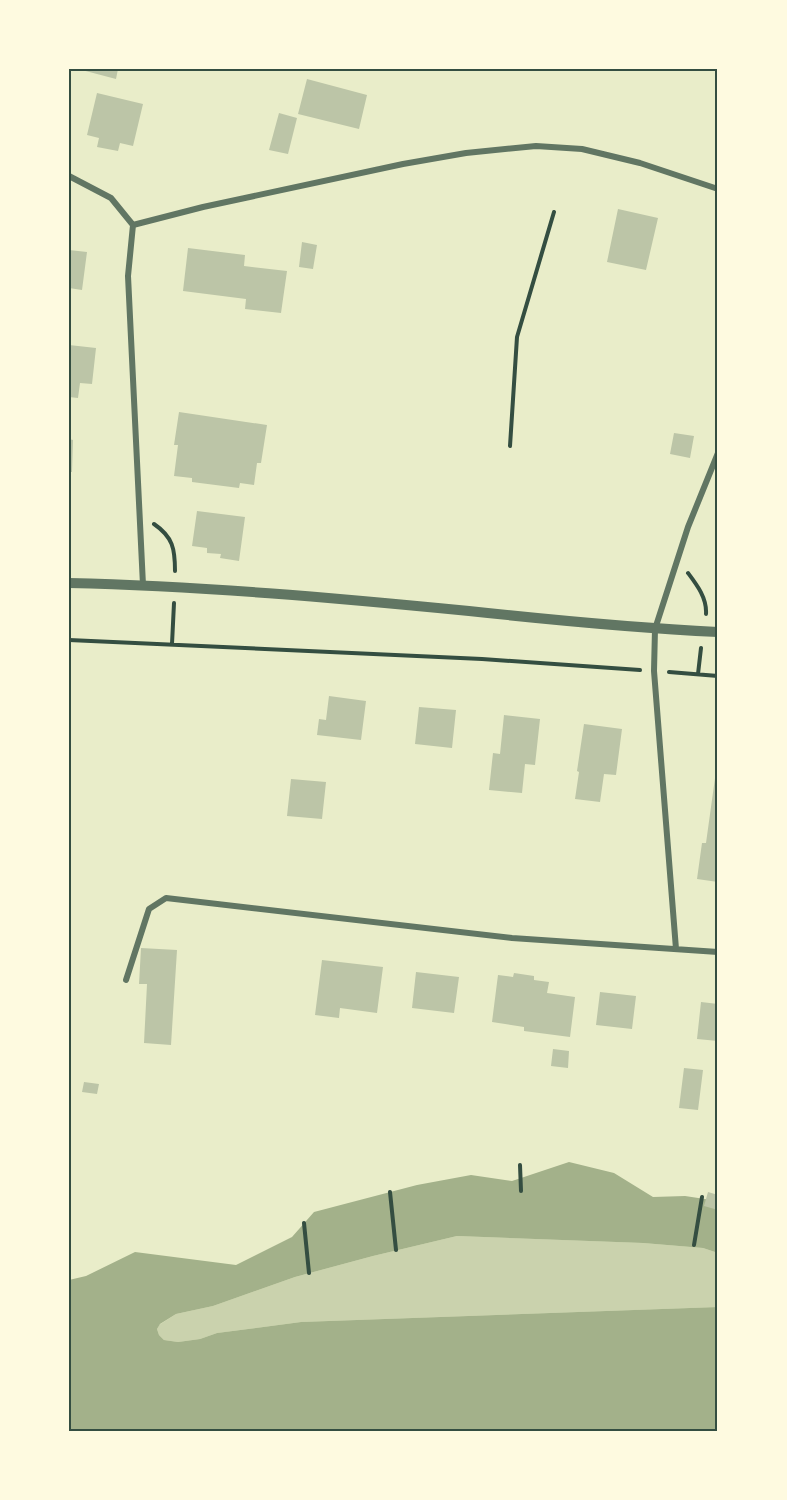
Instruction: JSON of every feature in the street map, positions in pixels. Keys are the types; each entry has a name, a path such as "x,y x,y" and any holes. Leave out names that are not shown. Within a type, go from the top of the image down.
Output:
{"street":[{"path":"133,225 202,207 403,164 466,153 536,146 582,148 640,163 718,189"},
{"path":"69,176 111,198 133,225 128,276 143,585"},
{"path":"676,949 654,671 655,630 688,526 718,453"},
{"path":"69,583 143,585 467,611 655,630 718,632"},
{"path":"126,980 149,909 165,898 512,938 718,952"}],"path":[{"path":"510,446 517,337 554,212"},
{"path":"69,640 482,659 718,676"},
{"path":"520,1166 521,1191"},
{"path":"390,1192 396,1250"},
{"path":"694,1245 702,1197"},
{"path":"304,1223 309,1273"}],"shaded area":[{"path":"569,1162 614,1173 653,1197 685,1196 718,1201 718,1253 703,1248 643,1243 457,1236 295,1277 213,1306 176,1314 160,1324 157,1329 159,1335 164,1340 178,1342 200,1339 217,1333 301,1322 718,1307 718,1431 69,1431 69,1280 86,1276 135,1252 236,1265 292,1237 314,1212 417,1185 471,1175 512,1181"},
{"path":"457,1236 643,1243 703,1248 718,1253 718,1307 301,1322 217,1333 200,1339 178,1342 164,1340 157,1329 159,1325 176,1314 213,1306 295,1277"}],"building":[{"path":"78,69 118,69 116,79"},
{"path":"307,79 367,95 359,129 298,114"},
{"path":"97,93 143,104 133,146 120,143 118,151 97,147 99,138 87,135"},
{"path":"279,113 297,118 288,154 269,150"},
{"path":"618,209 658,218 646,270 607,262"},
{"path":"302,242 317,245 313,269 299,267"},
{"path":"188,248 245,255 244,266 287,271 281,313 245,309 246,299 183,291"},
{"path":"69,250 87,252 82,290 69,288"},
{"path":"69,345 96,348 92,384 80,383 78,398 69,397"},
{"path":"179,412 267,425 261,463 257,463 254,485 240,483 239,488 192,482 192,478 174,476 178,445 174,445"},
{"path":"674,433 694,436 690,458 670,454"},
{"path":"69,439 73,440 72,472 69,472"},
{"path":"197,511 245,517 239,561 220,558 221,554 207,553 207,548 192,546"},
{"path":"329,696 366,701 361,740 317,735 319,719 326,720"},
{"path":"419,707 456,710 452,748 415,744"},
{"path":"504,715 540,719 535,765 525,764 522,793 489,790 493,753 500,754"},
{"path":"584,724 622,729 616,775 604,774 600,802 575,799"},
{"path":"716,771 718,771 718,882 697,879 702,843 706,843"},
{"path":"291,779 326,782 322,819 287,816"},
{"path":"141,948 177,950 171,1045 144,1043 147,984 139,984"},
{"path":"322,960 383,967 377,1013 340,1008 339,1018 315,1015"},
{"path":"416,972 459,977 454,1013 412,1008"},
{"path":"514,973 534,976 534,980 549,982 547,993 575,997 570,1037 524,1031 524,1027 492,1022 498,975 513,977"},
{"path":"600,992 636,996 632,1029 596,1025"},
{"path":"701,1002 718,1004 718,1041 697,1039"},
{"path":"553,1049 569,1051 568,1068 551,1066"},
{"path":"684,1068 703,1070 698,1110 679,1108"},
{"path":"84,1082 99,1084 97,1094 82,1092"},
{"path":"708,1192 718,1195 718,1210 704,1206"}]}
